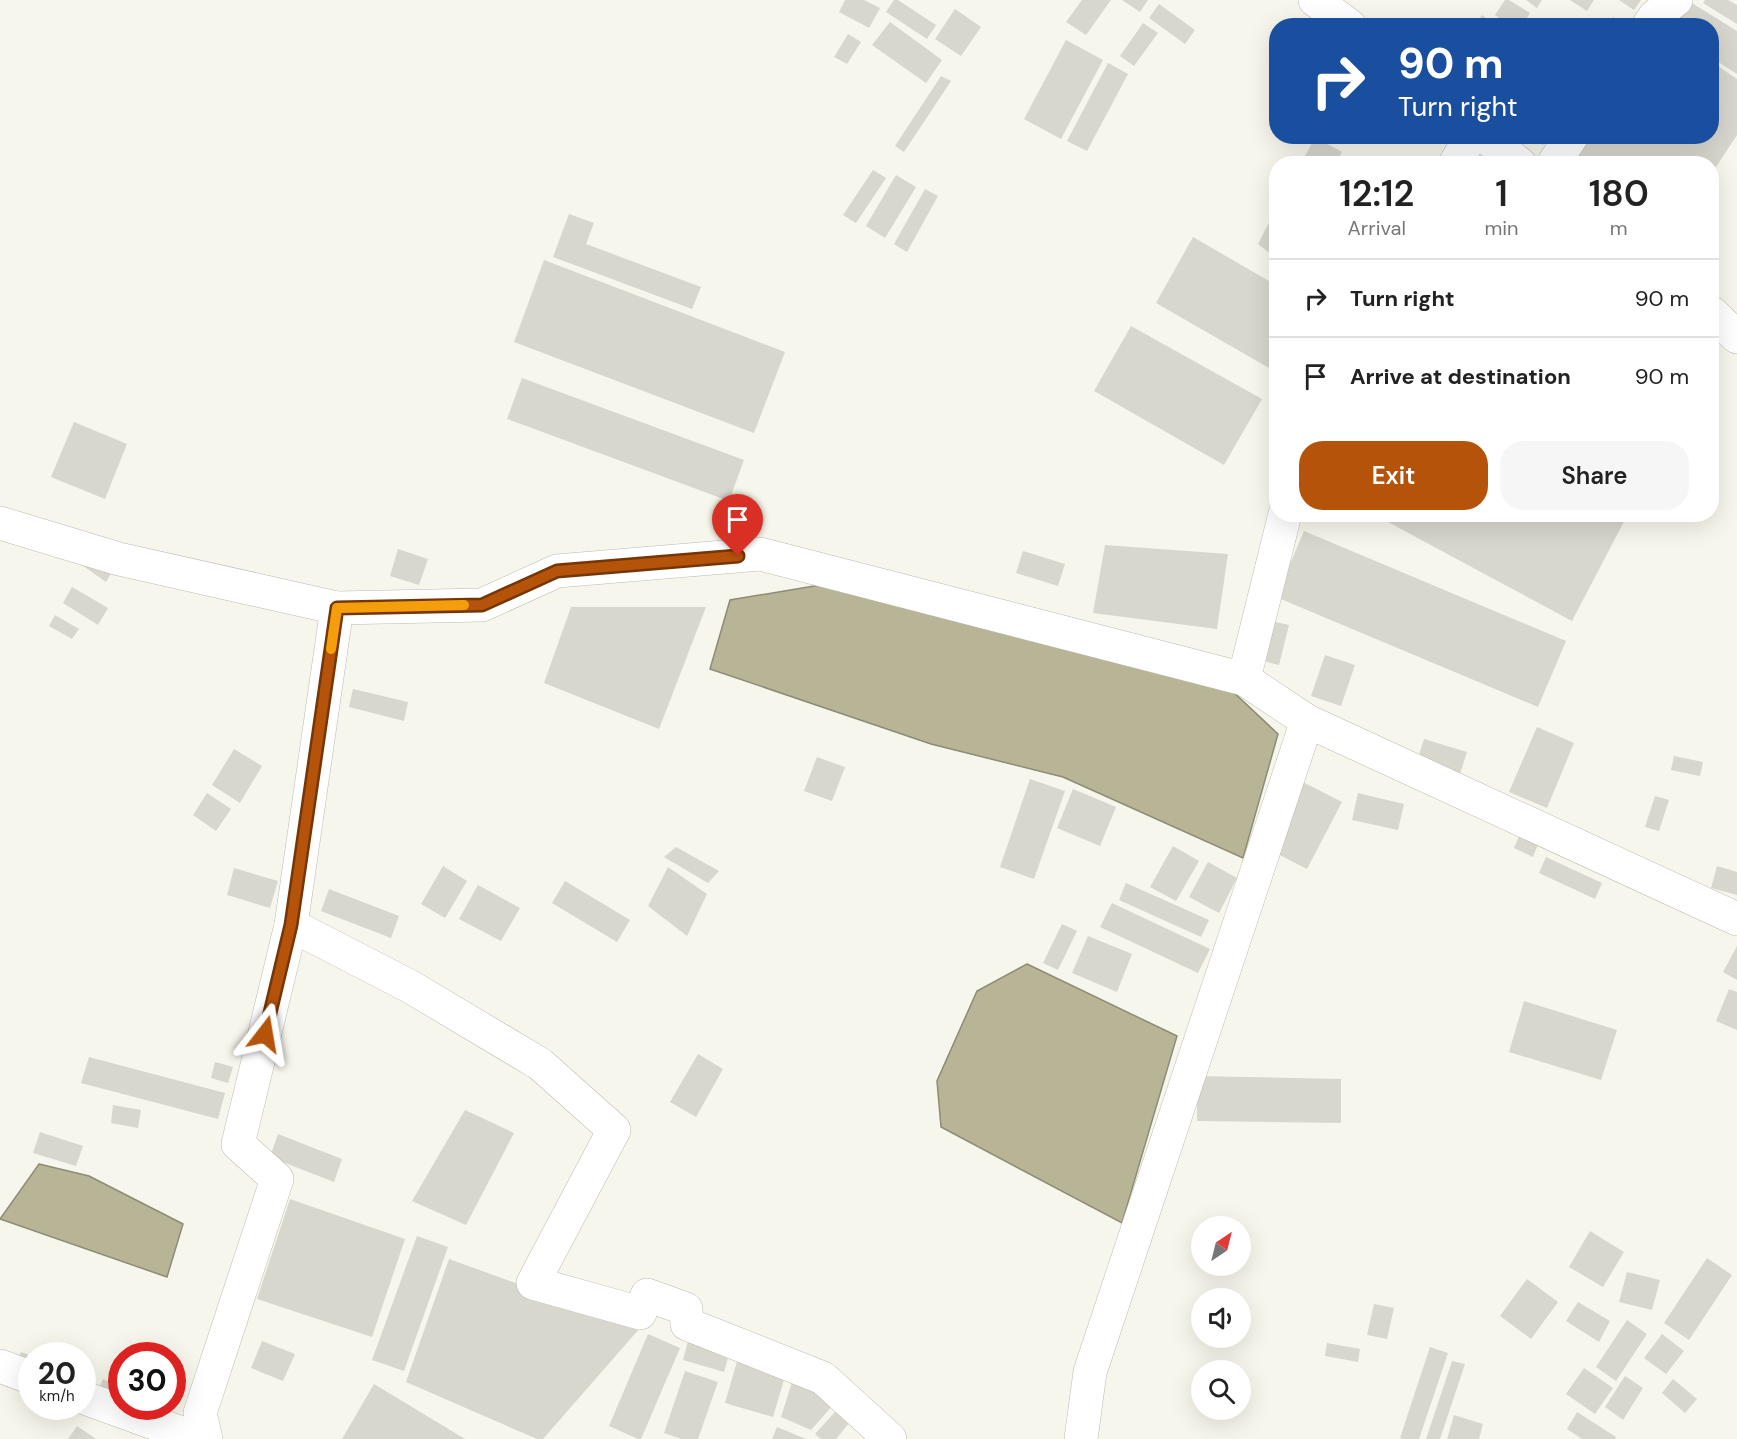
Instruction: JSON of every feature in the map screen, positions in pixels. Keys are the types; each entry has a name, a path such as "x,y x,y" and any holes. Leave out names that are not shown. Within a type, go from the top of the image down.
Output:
{"street":[{"path":"1315,0 1339,18"},
{"path":"1654,18 1676,0"},
{"path":"1494,144 1510,156"},
{"path":"1719,320 1737,337"},
{"path":"1244,679 1283,522"},
{"path":"0,523 119,559 337,608 482,605 557,571 760,554 1244,679 1307,721 1737,919"},
{"path":"206,1439 200,1413 278,1179 238,1144 291,925 337,608"},
{"path":"1081,1439 1090,1372 1307,721"},
{"path":"291,925 411,987 540,1064 614,1130 533,1283 640,1313 647,1295 686,1309 687,1324 823,1378 890,1439"},
{"path":"0,1366 18,1373"},
{"path":"96,1401 198,1439"}],"shaded area":[{"path":"832,583 1214,674 1278,734 1243,858 1063,777 931,744 710,669 730,600"},
{"path":"1027,964 1177,1036 1122,1223 941,1127 937,1081 977,991"},
{"path":"39,1164 89,1176 183,1224 167,1277 0,1219"}],"building":[{"path":"845,0 864,0 880,8 869,28 839,12"},
{"path":"894,0 898,0 936,25 927,39 886,12"},
{"path":"1082,0 1111,0 1086,35 1066,22"},
{"path":"1122,0 1148,0 1140,12"},
{"path":"1505,0 1509,0 1530,13 1527,18 1499,18 1495,15"},
{"path":"1526,0 1542,0 1537,8"},
{"path":"1570,0 1594,0 1587,11"},
{"path":"1619,0 1641,0 1634,10"},
{"path":"1687,0 1716,18 1674,18"},
{"path":"1705,0 1728,0 1737,5 1737,24 1703,3"},
{"path":"1159,4 1195,30 1185,44 1149,18"},
{"path":"955,9 981,27 961,56 935,39"},
{"path":"1719,20 1737,31 1737,74 1719,62"},
{"path":"890,22 942,60 926,83 872,45"},
{"path":"1143,23 1158,33 1134,66 1120,56"},
{"path":"848,34 861,42 847,64 834,57"},
{"path":"1066,40 1103,60 1061,139 1024,119"},
{"path":"1108,63 1128,74 1087,151 1067,141"},
{"path":"1719,67 1737,79 1737,135 1719,162 1719,156 1572,156 1580,144 1719,144"},
{"path":"941,76 951,81 904,152 895,146"},
{"path":"1311,144 1328,144 1342,152 1340,156 1305,156"},
{"path":"873,170 886,178 856,223 843,215"},
{"path":"896,175 916,187 885,238 866,226"},
{"path":"925,189 938,196 907,252 894,244"},
{"path":"569,214 594,223 586,244 701,287 692,309 553,257"},
{"path":"1269,223 1269,253 1258,244"},
{"path":"1193,237 1269,281 1269,368 1156,303"},
{"path":"544,260 785,352 754,433 514,342"},
{"path":"1131,326 1262,399 1224,465 1094,391"},
{"path":"522,378 744,460 729,501 507,419"},
{"path":"74,422 127,444 105,499 51,477"},
{"path":"1388,522 1624,522 1572,621"},
{"path":"1304,531 1566,641 1538,707 1276,597"},
{"path":"1105,545 1228,554 1217,629 1093,613"},
{"path":"398,549 428,559 419,585 390,576"},
{"path":"1023,551 1065,564 1058,586 1016,573"},
{"path":"79,563 112,572 106,582"},
{"path":"72,587 108,608 98,625 63,603"},
{"path":"571,607 706,607 659,729 544,683"},
{"path":"55,615 79,629 72,639 49,626"},
{"path":"1271,621 1289,625 1279,665 1260,660"},
{"path":"1325,655 1355,665 1341,706 1311,696"},
{"path":"353,689 408,702 404,721 349,707"},
{"path":"1537,727 1574,743 1547,808 1509,792"},
{"path":"1424,739 1467,752 1460,774 1417,761"},
{"path":"234,749 262,766 240,803 212,785"},
{"path":"1674,756 1703,762 1700,776 1671,770"},
{"path":"817,757 845,767 832,801 804,791"},
{"path":"1030,779 1065,791 1034,879 1000,867"},
{"path":"1303,782 1342,802 1307,869 1268,849"},
{"path":"1073,789 1116,807 1100,846 1057,828"},
{"path":"207,793 231,809 216,831 193,815"},
{"path":"1358,793 1404,804 1398,830 1352,820"},
{"path":"1655,796 1669,800 1659,831 1645,827"},
{"path":"1519,836 1538,844 1533,857 1514,848"},
{"path":"1173,846 1199,861 1176,901 1150,887"},
{"path":"676,847 719,871 708,883 664,857"},
{"path":"1546,857 1602,883 1595,899 1539,873"},
{"path":"1208,862 1237,878 1219,913 1189,897"},
{"path":"443,866 467,881 445,918 421,904"},
{"path":"1717,866 1737,872 1737,895 1711,888"},
{"path":"668,867 707,894 687,936 648,906"},
{"path":"234,868 278,881 270,908 227,895"},
{"path":"565,881 630,920 617,942 552,903"},
{"path":"1126,883 1209,920 1201,937 1119,900"},
{"path":"478,885 520,908 501,941 459,919"},
{"path":"329,889 399,916 391,938 321,911"},
{"path":"1112,903 1210,949 1198,973 1100,927"},
{"path":"1062,924 1077,931 1058,970 1043,963"},
{"path":"1088,936 1132,954 1117,992 1072,973"},
{"path":"1737,946 1737,980 1723,972"},
{"path":"1729,989 1737,992 1737,1030 1716,1021"},
{"path":"1524,1001 1617,1030 1601,1080 1509,1052"},
{"path":"698,1054 723,1069 696,1117 670,1102"},
{"path":"89,1057 225,1093 218,1119 81,1083"},
{"path":"215,1062 233,1067 228,1083 211,1078"},
{"path":"1197,1076 1341,1079 1341,1123 1197,1121"},
{"path":"113,1105 141,1110 138,1128 111,1123"},
{"path":"465,1110 514,1133 466,1225 412,1201"},
{"path":"40,1132 83,1146 76,1166 33,1153"},
{"path":"278,1134 342,1159 334,1182 270,1157"},
{"path":"290,1199 405,1239 372,1337 257,1299"},
{"path":"1590,1231 1624,1252 1603,1287 1569,1267"},
{"path":"417,1236 448,1247 404,1371 372,1360"},
{"path":"1707,1258 1732,1275 1689,1340 1664,1323"},
{"path":"449,1259 640,1328 543,1439 537,1439 406,1382"},
{"path":"1627,1272 1660,1280 1652,1310 1619,1302"},
{"path":"1527,1279 1558,1302 1531,1339 1500,1316"},
{"path":"1578,1302 1610,1321 1599,1342 1566,1321"},
{"path":"1374,1304 1394,1308 1387,1339 1367,1335"},
{"path":"1627,1320 1647,1334 1616,1381 1596,1367"},
{"path":"648,1334 680,1348 641,1439 638,1439 609,1426"},
{"path":"1662,1334 1684,1351 1666,1374 1644,1358"},
{"path":"262,1341 295,1354 283,1381 251,1368"},
{"path":"688,1341 729,1354 724,1372 683,1360"},
{"path":"1327,1343 1360,1349 1358,1362 1325,1356"},
{"path":"1430,1347 1448,1353 1419,1439 1400,1438"},
{"path":"738,1358 786,1373 773,1417 725,1403"},
{"path":"1452,1361 1465,1364 1440,1439 1426,1439"},
{"path":"1584,1368 1613,1388 1595,1414 1566,1394"},
{"path":"685,1371 718,1382 698,1439 681,1439 664,1433"},
{"path":"1625,1376 1643,1388 1623,1420 1605,1407"},
{"path":"103,1379 108,1381 108,1398 97,1394"},
{"path":"793,1379 834,1404 811,1430 781,1417"},
{"path":"1673,1379 1697,1399 1685,1413 1662,1393"},
{"path":"374,1384 465,1439 342,1439"},
{"path":"835,1412 849,1423 836,1439 821,1439 815,1434"},
{"path":"1577,1412 1616,1437 1615,1439 1582,1439 1567,1429"},
{"path":"1454,1415 1483,1424 1479,1439 1447,1439"},
{"path":"77,1426 96,1439 68,1439"},
{"path":"777,1427 806,1439 772,1439"}],"slow traffic":[{"path":"331,649 337,608 464,605"}],"route":[{"path":"265,1034 291,925 337,608 482,605 557,571 738,556"}]}
